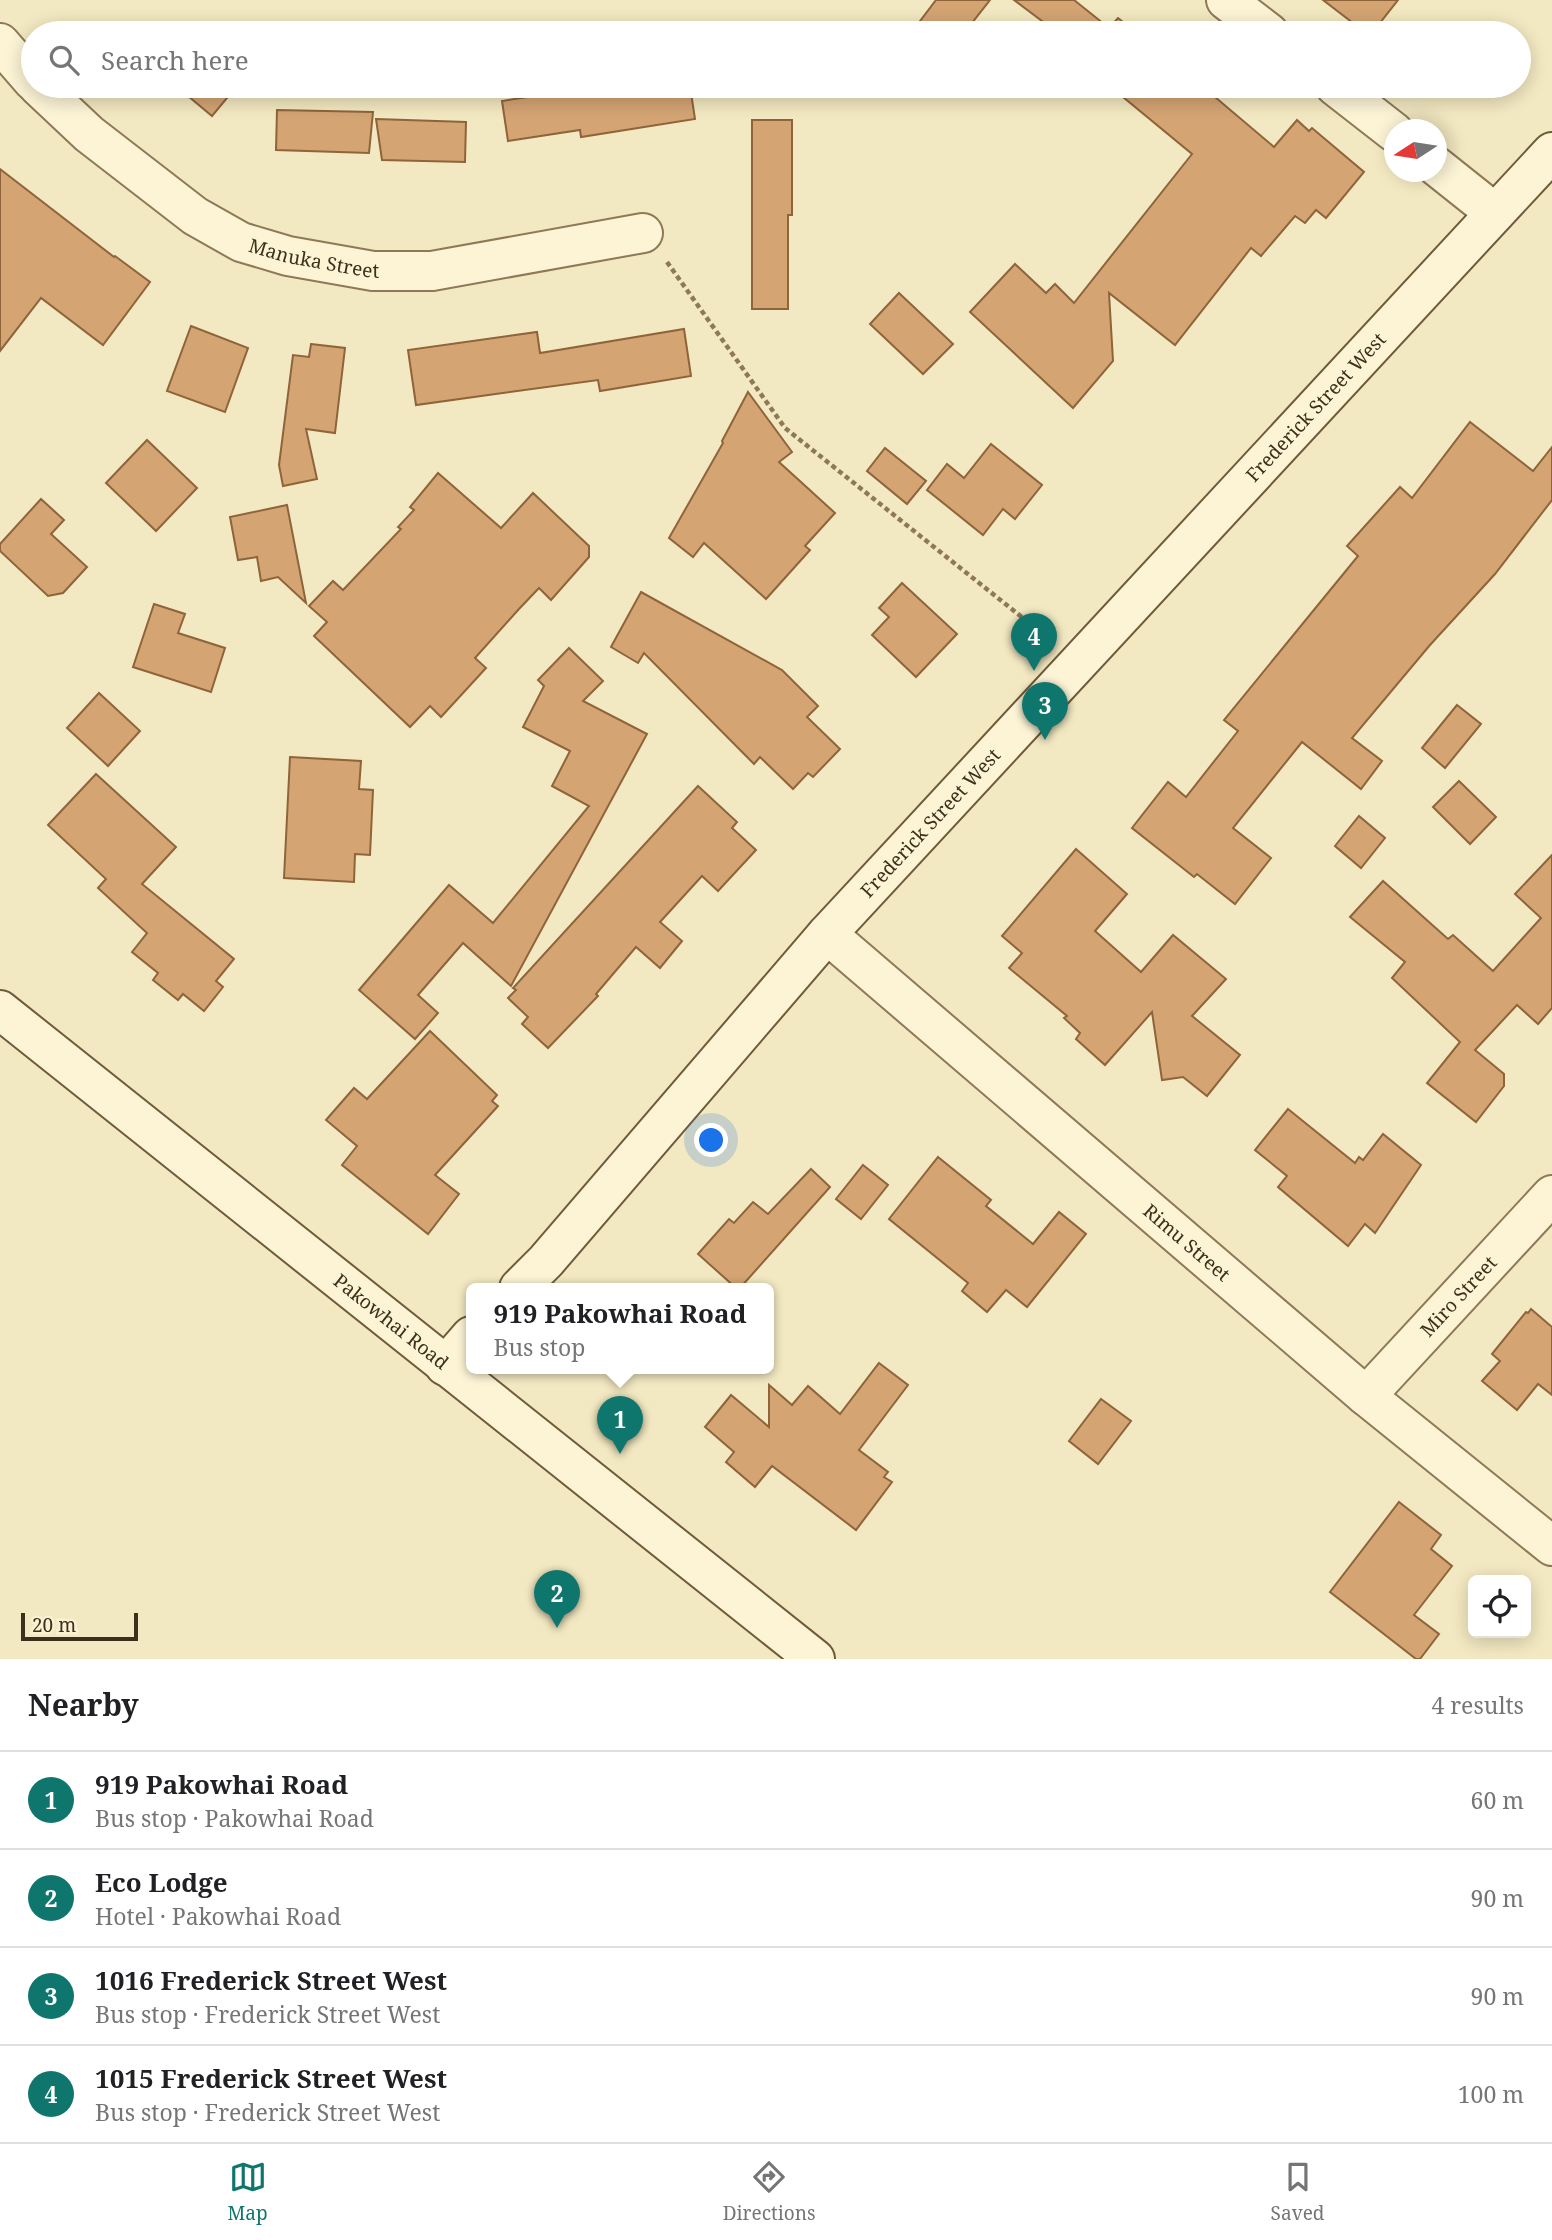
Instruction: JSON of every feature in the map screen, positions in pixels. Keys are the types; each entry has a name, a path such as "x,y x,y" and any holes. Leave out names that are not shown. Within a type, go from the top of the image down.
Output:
{"main road":[{"path":"1226,0 1253,21"},
{"path":"0,43 21,67"},
{"name":"Manuka Street","path":"51,98 89,134 195,216 241,242 288,256 373,271 432,271 643,233"},
{"path":"1351,98 1384,124"},
{"name":"Frederick Street West","path":"524,1283 546,1261 827,934 1552,152"},
{"path":"1447,174 1495,213"},
{"name":"Rimu Street","path":"827,934 1366,1396 1552,1546"},
{"name":"Pakowhai Road","path":"0,1010 815,1659"},
{"name":"Miro Street","path":"1366,1396 1552,1195"},
{"path":"445,1366 466,1342"}],"path":[{"path":"643,233 685,284 785,428 1079,663"}],"building":[{"path":"936,0 990,0 973,21 920,21"},
{"path":"1014,0 1074,0 1100,21 1042,21"},
{"path":"1323,0 1398,0 1381,21 1350,21"},
{"path":"190,98 227,98 212,116"},
{"path":"522,98 692,98 695,119 581,137 580,130 508,141 502,101"},
{"path":"1124,98 1216,98 1274,147 1297,120 1309,131 1312,128 1364,172 1326,218 1316,210 1305,223 1295,216 1261,256 1251,248 1175,345 1109,293 1113,361 1073,408 970,312 1015,264 1046,293 1055,284 1074,303 1192,154"},
{"path":"277,110 373,112 369,153 276,150"},
{"path":"376,119 466,122 465,162 382,160"},
{"path":"752,120 792,120 788,309 752,309"},
{"path":"0,169 150,282 103,345 41,298 0,351"},
{"path":"899,293 953,344 923,374 870,324"},
{"path":"191,326 248,348 225,412 167,391"},
{"path":"684,329 691,376 600,391 598,380 416,405 408,350 537,332 540,353"},
{"path":"311,344 345,348 335,433 306,429 317,479 283,486 279,465 293,355 309,357"},
{"path":"748,392 792,452 779,462 835,513 805,546 810,550 766,599 704,543 693,557 669,538 723,443"},
{"path":"1470,422 1533,471 1552,447 1552,500 1495,574 1430,645 1352,738 1382,761 1361,789 1302,742 1233,828 1271,858 1235,904 1197,874 1194,877 1132,828 1168,782 1186,797 1238,731 1224,720 1358,556 1347,546 1400,487 1412,498"},
{"path":"147,440 197,488 156,531 106,483"},
{"path":"991,444 1042,485 1015,519 1003,509 983,535 927,490 947,464 964,478"},
{"path":"885,448 926,481 907,504 867,471"},
{"path":"438,473 501,528 533,493 589,546 589,557 551,600 539,588 519,609 475,658 486,668 441,717 430,706 410,727 314,636 327,622 309,606 333,581 343,590 401,529 398,527 414,510 410,507"},
{"path":"41,499 64,520 51,534 87,567 63,593 48,596 0,551 0,544"},
{"path":"287,505 306,603 278,577 261,581 257,557 238,560 230,517"},
{"path":"902,583 957,634 916,677 872,635 889,617 879,608"},
{"path":"641,592 782,670 818,706 807,717 840,749 813,777 808,773 793,789 760,757 754,764 644,653 638,663 611,647"},
{"path":"154,604 185,614 178,633 225,648 211,692 133,667"},
{"path":"569,648 603,681 583,701 647,734 511,986 463,943 418,995 438,1013 415,1039 359,990 449,885 493,923 589,806 552,786 570,751 523,727 544,686 538,680"},
{"path":"99,693 140,731 108,766 67,728"},
{"path":"1457,705 1481,724 1445,768 1422,748"},
{"path":"290,757 361,761 359,789 373,790 370,855 355,854 354,882 284,878"},
{"path":"96,774 176,847 142,884 234,959 216,981 223,987 204,1011 183,994 178,1000 153,980 158,973 132,952 147,933 98,888 106,879 48,825"},
{"path":"1459,781 1496,817 1470,844 1433,807"},
{"path":"698,786 737,822 732,828 756,850 718,891 702,876 660,922 682,941 660,968 636,947 596,994 598,996 548,1048 522,1024 528,1017 508,998 516,990 513,988"},
{"path":"1359,816 1385,838 1361,868 1335,846"},
{"path":"1076,849 1127,894 1095,931 1141,972 1173,935 1226,979 1192,1016 1240,1055 1207,1096 1183,1077 1162,1080 1152,1012 1105,1065 1076,1039 1080,1033 1064,1018 1067,1016 1009,968 1022,953 1002,936"},
{"path":"1552,855 1552,1008 1538,1024 1517,1005 1475,1050 1504,1074 1504,1086 1476,1122 1427,1083 1460,1042 1392,978 1405,962 1350,917 1383,881 1448,939 1453,935 1493,971 1541,918 1515,894"},
{"path":"430,1031 497,1095 492,1101 498,1106 435,1175 459,1194 428,1234 342,1165 357,1146 326,1120 354,1088 367,1099"},
{"path":"1288,1109 1355,1163 1359,1157 1363,1160 1383,1134 1421,1165 1375,1233 1365,1224 1348,1246 1278,1187 1287,1176 1255,1150"},
{"path":"938,1157 991,1200 986,1206 1033,1244 1059,1212 1086,1234 1027,1307 1006,1290 987,1312 962,1291 968,1283 889,1219"},
{"path":"863,1165 888,1185 861,1219 836,1199"},
{"path":"811,1169 830,1187 744,1283 730,1283 698,1254 729,1219 734,1223 753,1202 768,1214"},
{"path":"1531,1309 1552,1327 1552,1395 1538,1384 1517,1410 1482,1381 1500,1361 1492,1354"},
{"path":"879,1363 908,1385 859,1450 888,1472 884,1477 892,1482 856,1530 772,1466 755,1487 726,1462 734,1452 705,1427 731,1395 769,1427 769,1385 792,1405 808,1386 840,1414"},
{"path":"1101,1399 1131,1421 1098,1464 1069,1441"},
{"path":"1399,1502 1441,1535 1431,1549 1452,1566 1414,1615 1439,1634 1420,1659 1416,1659 1330,1592"}],"place":[{"name":"1015 Frederick Street West","path":"1034,671"},
{"name":"1016 Frederick Street West","path":"1045,740"},
{"name":"919 Pakowhai Road","path":"620,1454"},
{"name":"Eco Lodge","path":"557,1628"}]}
